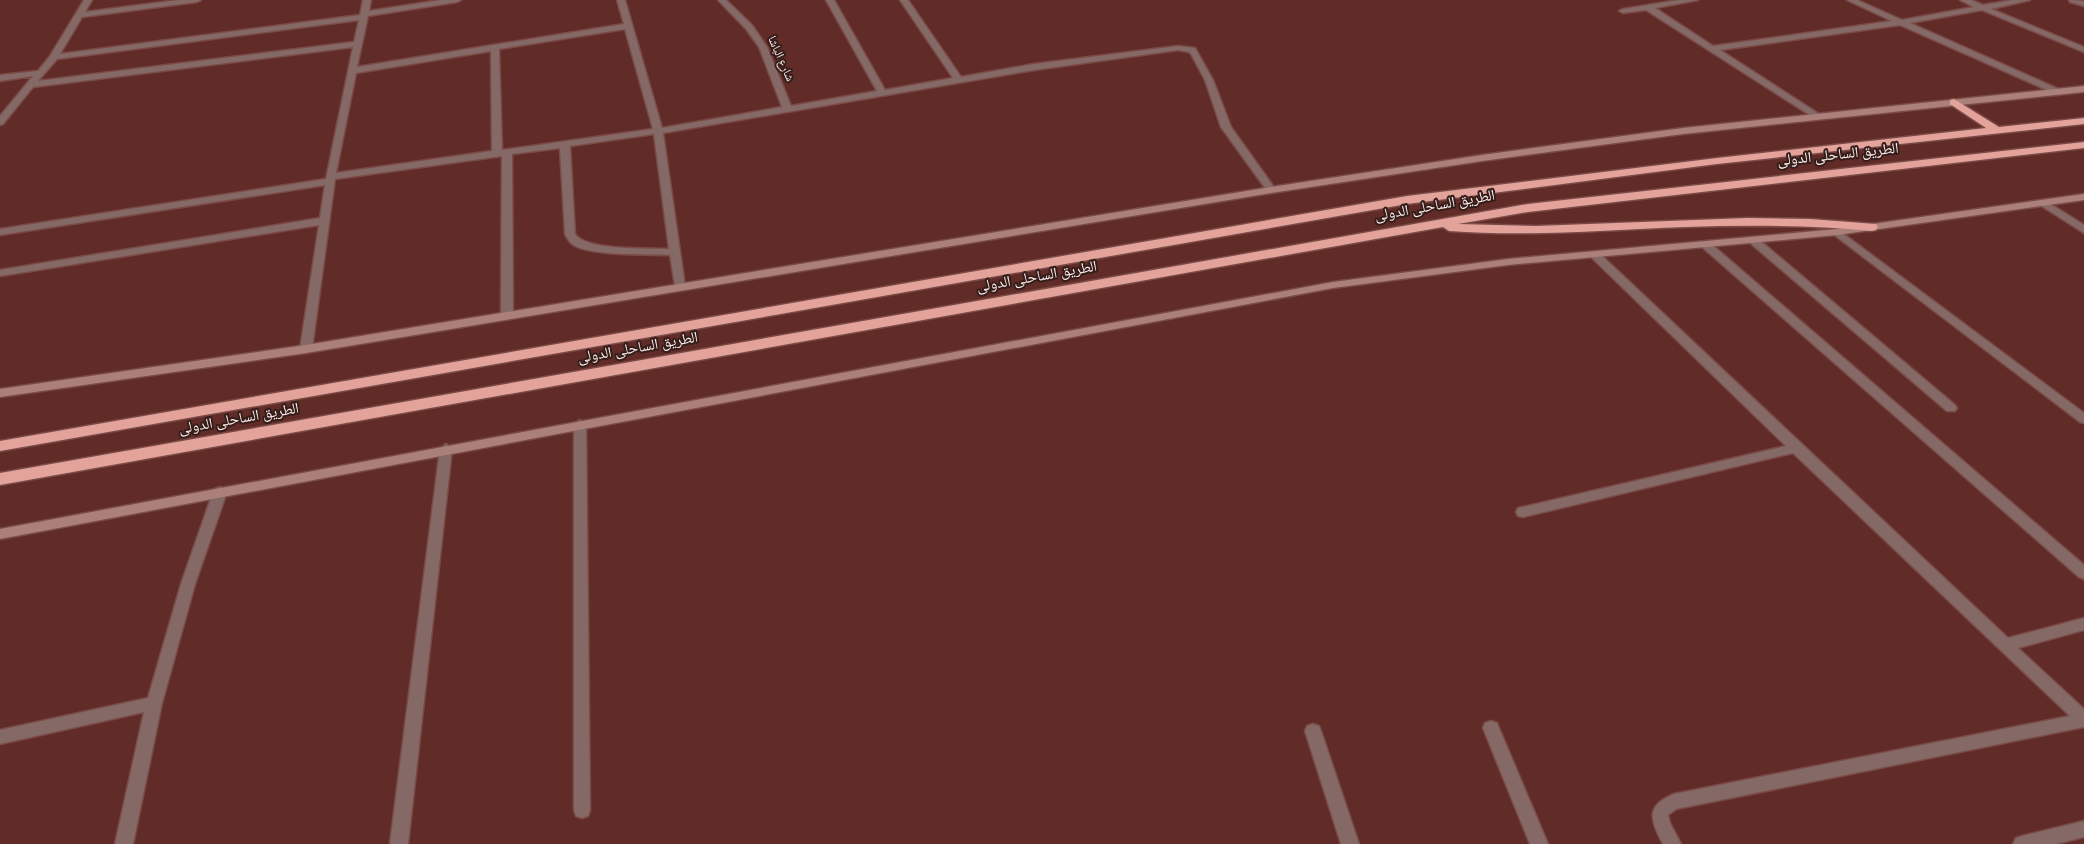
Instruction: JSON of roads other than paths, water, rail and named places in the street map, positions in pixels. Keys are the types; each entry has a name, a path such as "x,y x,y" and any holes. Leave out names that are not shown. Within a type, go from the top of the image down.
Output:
{"highway":[{"path":"1954,102 1996,130"},
{"name":"الطريق الساحلى الدولى","path":"0,446 1407,200 1672,166 2084,121"},
{"name":"الطريق الساحلى الدولى","path":"0,480 1528,208 1638,194 2084,145"},
{"path":"1427,225 1508,230 1776,222 1839,223 1872,227"}],"street":[{"path":"0,122 54,56 88,0"},
{"path":"80,15 197,0"},
{"path":"306,349 330,179 367,0"},
{"path":"54,56 363,16 457,0"},
{"path":"621,0 658,131 680,286"},
{"name":"شارع الباشا","path":"722,0 749,27 763,47 788,110"},
{"path":"830,0 883,93"},
{"path":"904,0 959,80"},
{"path":"1624,11 1694,0"},
{"path":"1851,0 2058,92"},
{"path":"1964,0 2084,50"},
{"path":"1710,48 1902,22 2026,0"},
{"path":"2073,0 2084,4"},
{"path":"1647,7 1816,116"},
{"path":"351,71 628,26"},
{"path":"31,85 357,44"},
{"path":"495,47 502,153 507,315"},
{"path":"0,232 330,179 658,131 1106,57 1178,48 1192,50 1209,80 1226,127 1271,190"},
{"path":"0,78 40,73"},
{"path":"0,393 306,349 1271,190 1588,143 1816,116 2084,90"},
{"path":"566,144 570,234 573,240 580,245 592,248 675,252"},
{"path":"0,534 580,424 1334,285 1489,265 1837,232 2084,197"},
{"path":"2044,203 2084,230"},
{"path":"0,273 324,221"},
{"path":"1837,232 2084,419"},
{"path":"1753,240 1951,408"},
{"path":"1706,245 2084,573"},
{"path":"1596,255 1796,448 2084,719"},
{"path":"580,424 582,810"},
{"path":"1523,512 1796,448"},
{"path":"399,844 446,450"},
{"path":"124,844 154,704 188,584 220,492"},
{"path":"2005,645 2084,624"},
{"path":"0,737 154,704"},
{"path":"1672,844 1660,821 1660,812 1665,805 1674,802 2084,719"},
{"path":"1490,728 1539,844"},
{"path":"1313,731 1350,844"},
{"path":"2022,844 2084,829"}]}
